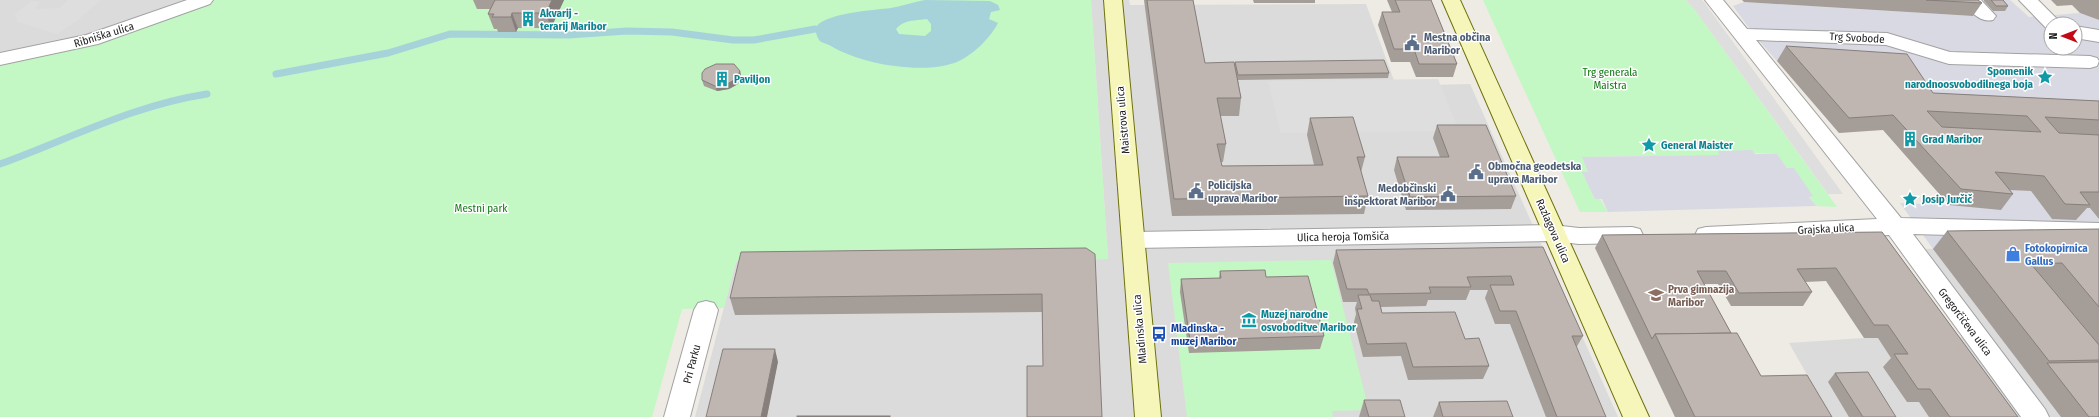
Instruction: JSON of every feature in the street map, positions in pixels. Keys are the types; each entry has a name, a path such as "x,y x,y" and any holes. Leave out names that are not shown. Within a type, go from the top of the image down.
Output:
{"street":[{"name":"Ribniška ulica","path":"0,59 91,40 204,0"},
{"name":"Maistrova ulica","path":"1113,0 1133,240"},
{"name":"Razlagova ulica","path":"1451,0 1553,233 1636,417"},
{"path":"1714,0 1895,227"},
{"path":"1971,0 1987,16"},
{"path":"2028,0 2045,16"},
{"path":"2083,33 2099,36"},
{"name":"Trg Svobode","path":"1742,34 1887,39 1949,58 2094,67"},
{"path":"2083,55 2094,67"},
{"name":"Grajska ulica","path":"1687,235 1895,227 2099,231"},
{"name":"Gregorčičeva ulica","path":"1895,227 2036,417"},
{"name":"Ulica heroja Tomšiča","path":"1133,240 1553,233"},
{"path":"1553,233 1579,236 1656,235"},
{"name":"Mladinska ulica","path":"1133,240 1148,417"},
{"name":"Pri Parku","path":"677,417 706,310"}],"shaded area":[{"path":"0,0 196,0 144,20 0,62"},
{"path":"68,0 101,0 77,21 57,34 18,22 14,15 30,2 41,1 35,9 60,8"},
{"path":"1091,0 1129,0 1130,5 1366,4 1396,86 1470,84 1618,417 695,417 736,262 1108,259"},
{"path":"1686,0 1702,0 1704,2 1843,194 1828,194 1695,10"},
{"path":"1958,0 2010,0 2029,17 2080,13 2099,20 2099,117 1923,108 1777,61 1754,35 1733,6 1744,2 1972,16"},
{"path":"1438,79 1459,131 1281,133 1268,81"},
{"path":"1752,150 1755,154 1777,154 1787,168 1794,168 1813,196 1809,197 1816,206 1608,212 1602,199 1595,199 1582,172 1588,172 1582,157 1719,155 1718,151"},
{"path":"1983,188 2031,191 2052,219 2067,207 2090,208 2099,219 2099,247 1933,249 1900,203 1949,205"},
{"path":"2099,247 2099,417 1831,417 1789,343 1864,338 1983,337 1917,249"}],"green space":[{"name":"Mestni park","path":"196,0 1091,0 1108,259 736,262 724,308 682,309 652,417 0,417 0,62"},
{"name":"Trg generala Maistra","path":"1483,0 1686,0 1695,10 1837,207 1816,206 1809,196 1813,196 1787,168 1777,154 1718,151 1720,155 1582,157 1588,172 1583,172 1608,212 1580,212"},
{"path":"1331,260 1369,410 1332,411 1333,417 1187,417 1168,263"}],"water":[{"path":"925,0 990,1 998,5 1000,10 991,12 989,19 998,23 982,45 965,58 945,65 929,68 894,66 859,58 821,42 815,29 819,24 827,19 837,16 862,11 891,8","holes":["927,19 931,24 931,31 925,36 899,34 896,29 906,22 914,20"]}],"building":[{"path":"495,0 552,0 546,13 512,13 511,17 492,17 494,14 488,14"},
{"path":"1147,0 1193,0 1205,63 1234,62 1241,98 1217,98 1226,144 1217,144 1222,166 1323,165 1310,118 1353,117 1365,157 1357,157 1368,196 1174,199"},
{"name":"Mestna občina Maribor","path":"1395,0 1431,0 1457,64 1419,64 1414,49 1394,49 1382,12 1400,12"},
{"path":"1926,0 1978,0 1982,3"},
{"path":"1991,0 2003,0 2008,6 1996,6"},
{"path":"1786,46 1907,54 1933,93 2099,101 2099,120 2045,117 2059,133 2099,135 2099,192 2080,192 2090,205 2065,204 2044,176 1995,172 2013,194 1961,189 1893,115 1849,118","holes":["1927,111 2027,116 2041,132 1942,127"]},
{"path":"1384,60 1389,73 1238,75 1235,62"},
{"name":"Paviljon","path":"716,64 734,64 740,71 736,79 727,84 715,86 702,80 702,73 705,69"},
{"path":"1437,125 1486,125 1516,196 1410,197 1397,157 1449,157"},
{"path":"2099,229 2099,307 2062,263 2031,264 2099,345 2099,360 2049,361 1947,231"},
{"path":"1882,232 2018,417 1950,417 1930,389 1918,389 1894,354 1908,354 1888,325 1874,325 1836,268 1797,269 1812,292 1739,293 1726,271 1697,271 1731,333 1655,334 1652,339 1602,235"},
{"path":"1543,247 1583,336 1572,336 1606,417 1557,417 1516,311 1500,311 1490,285 1514,285 1511,276 1467,277 1471,287 1429,287 1431,293 1369,294 1367,289 1347,289 1336,250"},
{"path":"1086,248 1095,254 1102,417 1027,417 1027,366 1043,366 1042,294 730,298 741,252"},
{"name":"Muzej narodne osvoboditve Maribor","path":"1265,270 1266,277 1308,276 1324,336 1190,340 1181,279 1221,278 1220,271"},
{"path":"1358,295 1370,295 1372,301 1379,301 1382,313 1455,312 1465,339 1479,338 1489,366 1413,367 1406,343 1367,344 1357,309 1362,309"},
{"path":"1737,333 1761,376 1807,375 1832,417 1695,417 1655,334"},
{"path":"723,349 775,349 761,417 706,417"},
{"path":"2099,362 2099,417 2089,417 2047,363"},
{"path":"1868,372 1896,417 1863,417 1835,373"},
{"path":"1364,400 1400,400 1405,417 1369,417"},
{"path":"1507,401 1513,417 1443,417 1439,402"},
{"path":"890,416 890,417 797,417"}],"waterway":[{"path":"276,74 388,53 450,34 569,35 627,31 672,32 733,40 754,40 815,29"},
{"path":"0,164 128,114 180,99 207,94"}],"place":[{"name":"Akvarij - terarij Maribor","path":"528,19"},
{"name":"Mestna občina Maribor","path":"1412,43"},
{"name":"Spomenik narodnoosvobodilnega boja","path":"2045,77"},
{"name":"Paviljon","path":"722,79"},
{"name":"Grad Maribor","path":"1910,139"},
{"name":"General Maister","path":"1649,145"},
{"name":"Območna geodetska uprava Maribor","path":"1476,172"},
{"name":"Policijska uprava Maribor","path":"1196,191"},
{"name":"Medobčinski inšpektorat Maribor","path":"1448,194"},
{"name":"Josip Jurčič","path":"1910,199"},
{"name":"Fotokopirnica Gallus","path":"2013,254"},
{"name":"Prva gimnazija Maribor","path":"1656,295"},
{"name":"Muzej narodne osvoboditve Maribor","path":"1249,320"},
{"name":"Mladinska - muzej Maribor","path":"1159,334"}]}
